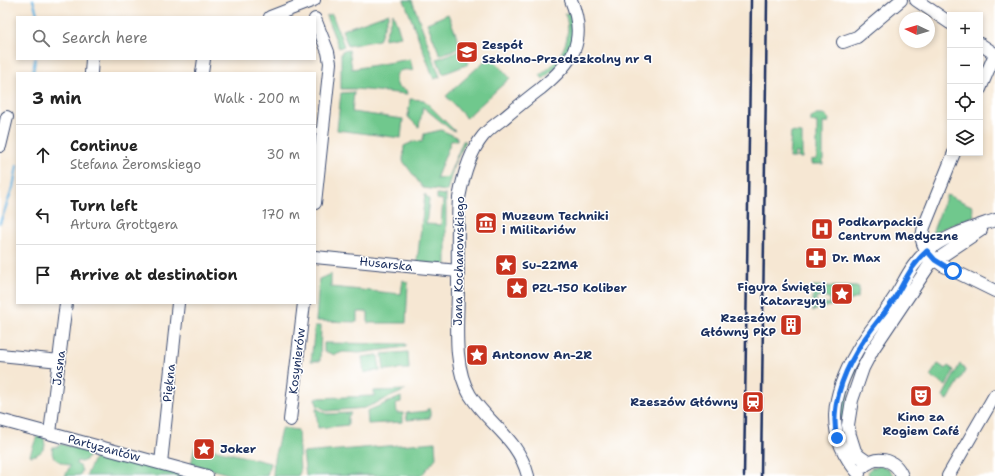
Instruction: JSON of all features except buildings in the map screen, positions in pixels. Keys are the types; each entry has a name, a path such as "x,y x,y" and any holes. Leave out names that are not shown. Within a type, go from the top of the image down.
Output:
{"street":[{"name":"Jana Kochanowskiego","path":"528,476 526,468 518,452 504,432 473,399 463,380 459,365 459,198 462,181 467,167 483,136 558,75 570,58 577,43 579,34 577,18 571,0"},
{"path":"843,42 857,38 901,0"},
{"path":"916,0 947,21"},
{"path":"272,16 309,1 314,16"},
{"path":"316,21 328,52 330,63 316,194"},
{"path":"982,84 995,54 983,46"},
{"path":"91,72 92,60"},
{"path":"202,72 204,60"},
{"path":"0,146 7,117"},
{"path":"953,156 924,228 922,240 931,255 953,271 995,291"},
{"path":"902,476 898,469 890,462 878,460 863,467 858,475 844,455 838,442 835,417 839,392 857,351 892,301 916,262 995,220"},
{"path":"869,463 855,452 850,435 848,419 855,387 862,368 927,268 931,255"},
{"name":"Husarska","path":"316,257 458,271"},
{"name":"Jasna","path":"50,433 66,304"},
{"name":"Piękna","path":"161,463 178,304"},
{"name":"Kosynierów","path":"290,420 304,304"},
{"path":"0,355 60,361"},
{"path":"948,476 995,395"},
{"name":"Partyzantów","path":"0,420 207,476"}],"green space":[{"path":"404,0 412,0 440,77 434,79"},
{"path":"571,12 574,36 563,61 543,79 540,75 554,63 563,49 568,32 565,14"},
{"path":"389,13 379,40 348,46 342,30"},
{"path":"393,13 401,36 384,39"},
{"path":"332,14 344,46 339,48 326,16"},
{"path":"448,14 461,47 440,55 427,23"},
{"path":"463,49 469,64 443,74 437,59"},
{"path":"349,50 352,69 410,59 413,71 404,70 398,72 396,78 398,87 406,90 407,94 341,89 341,54 342,51"},
{"path":"490,56 510,78 466,118 446,96"},
{"path":"354,92 352,112 403,119 401,138 337,130 341,93"},
{"path":"410,99 424,100 455,131 450,129 423,107 419,127 417,126 408,117"},
{"path":"816,115 825,116 829,120 828,123 823,123 823,164 811,164 811,160 817,159 817,122 811,122 811,118"},
{"path":"441,130 457,137 457,140 451,141 436,179 448,177 463,141 466,141 454,164 447,191 423,188 403,161 404,146 415,141 422,142 424,134"},
{"path":"791,132 802,133 802,158 797,158 799,153 794,153 795,158 789,158"},
{"path":"425,194 429,200 426,224 441,225 443,200 437,199 437,194 446,195 446,265 417,262"},
{"path":"947,195 972,206 974,216 932,233"},
{"path":"331,274 331,287 401,294 403,280 408,283 406,323 368,323 368,312 357,312 357,322 316,321 319,279"},
{"path":"813,286 859,287 858,298 845,302 845,291 838,291 838,304 822,308 821,303 830,304 830,298 816,297 816,303 819,303 819,309 813,311"},
{"path":"315,326 321,326 320,361 311,361"},
{"path":"869,342 870,344 849,389 845,431 840,432 839,420 843,396 857,363"},
{"path":"324,343 406,344 406,347 360,353 343,352 335,355 324,351"},
{"path":"408,352 409,369 384,370 382,354"},
{"path":"378,355 380,371 364,373 362,357"},
{"path":"938,364 946,369 948,366 954,370 946,386 930,376"},
{"path":"960,364 964,367 965,371 948,400 943,397 944,394"},
{"path":"406,390 365,408 327,411 317,405 316,398 374,396 374,391"},
{"path":"401,397 401,402 396,403 397,413 403,413 403,422 368,424 367,411"},
{"path":"316,408 327,414 351,413 348,417 348,425 318,428"},
{"path":"427,409 430,409 430,418 407,420 406,413 427,411"},
{"path":"282,428 298,430 300,472 298,476 273,476 274,459"},
{"path":"37,436 44,438 45,446 40,453 31,456 30,455"},
{"path":"435,442 436,458 421,476 306,476 303,453"},
{"path":"61,444 89,451 86,460 81,462 77,461 76,464 80,466 82,471 80,475 65,476 70,466 56,460 52,451 53,447 57,447"},
{"path":"195,447 217,450 270,463 267,476 236,476 191,464"},
{"path":"97,452 188,476 86,476"},
{"path":"880,466 888,468 894,476 869,476 868,471 871,468"}],"waterway":[{"path":"33,0 38,16"},
{"path":"33,72 35,60"},
{"path":"0,223 13,187 16,171"}],"railway":[{"path":"744,476 751,0"},
{"path":"761,476 767,0"}],"place":[{"name":"Zespół Szkolno-Przedszkolny nr 9","path":"467,52"},
{"name":"Muzeum Techniki i Militariów","path":"486,223"},
{"name":"Podkarpackie Centrum Medyczne","path":"822,229"},
{"name":"Dr. Max","path":"816,258"},
{"name":"Su-22M4","path":"506,265"},
{"name":"PZL-150 Koliber","path":"517,288"},
{"name":"Figura Świętej Katarzyny","path":"842,294"},
{"name":"Rzeszów Główny PKP","path":"791,325"},
{"name":"Antonow An-2R","path":"477,355"},
{"name":"Kino za Rogiem Café","path":"921,396"},
{"name":"Rzeszów Główny","path":"753,402"},
{"name":"Joker","path":"204,449"}],"route":[{"path":"837,438 835,417 837,400 844,379 864,339 892,301 911,268 927,251 935,260 953,271"}]}
